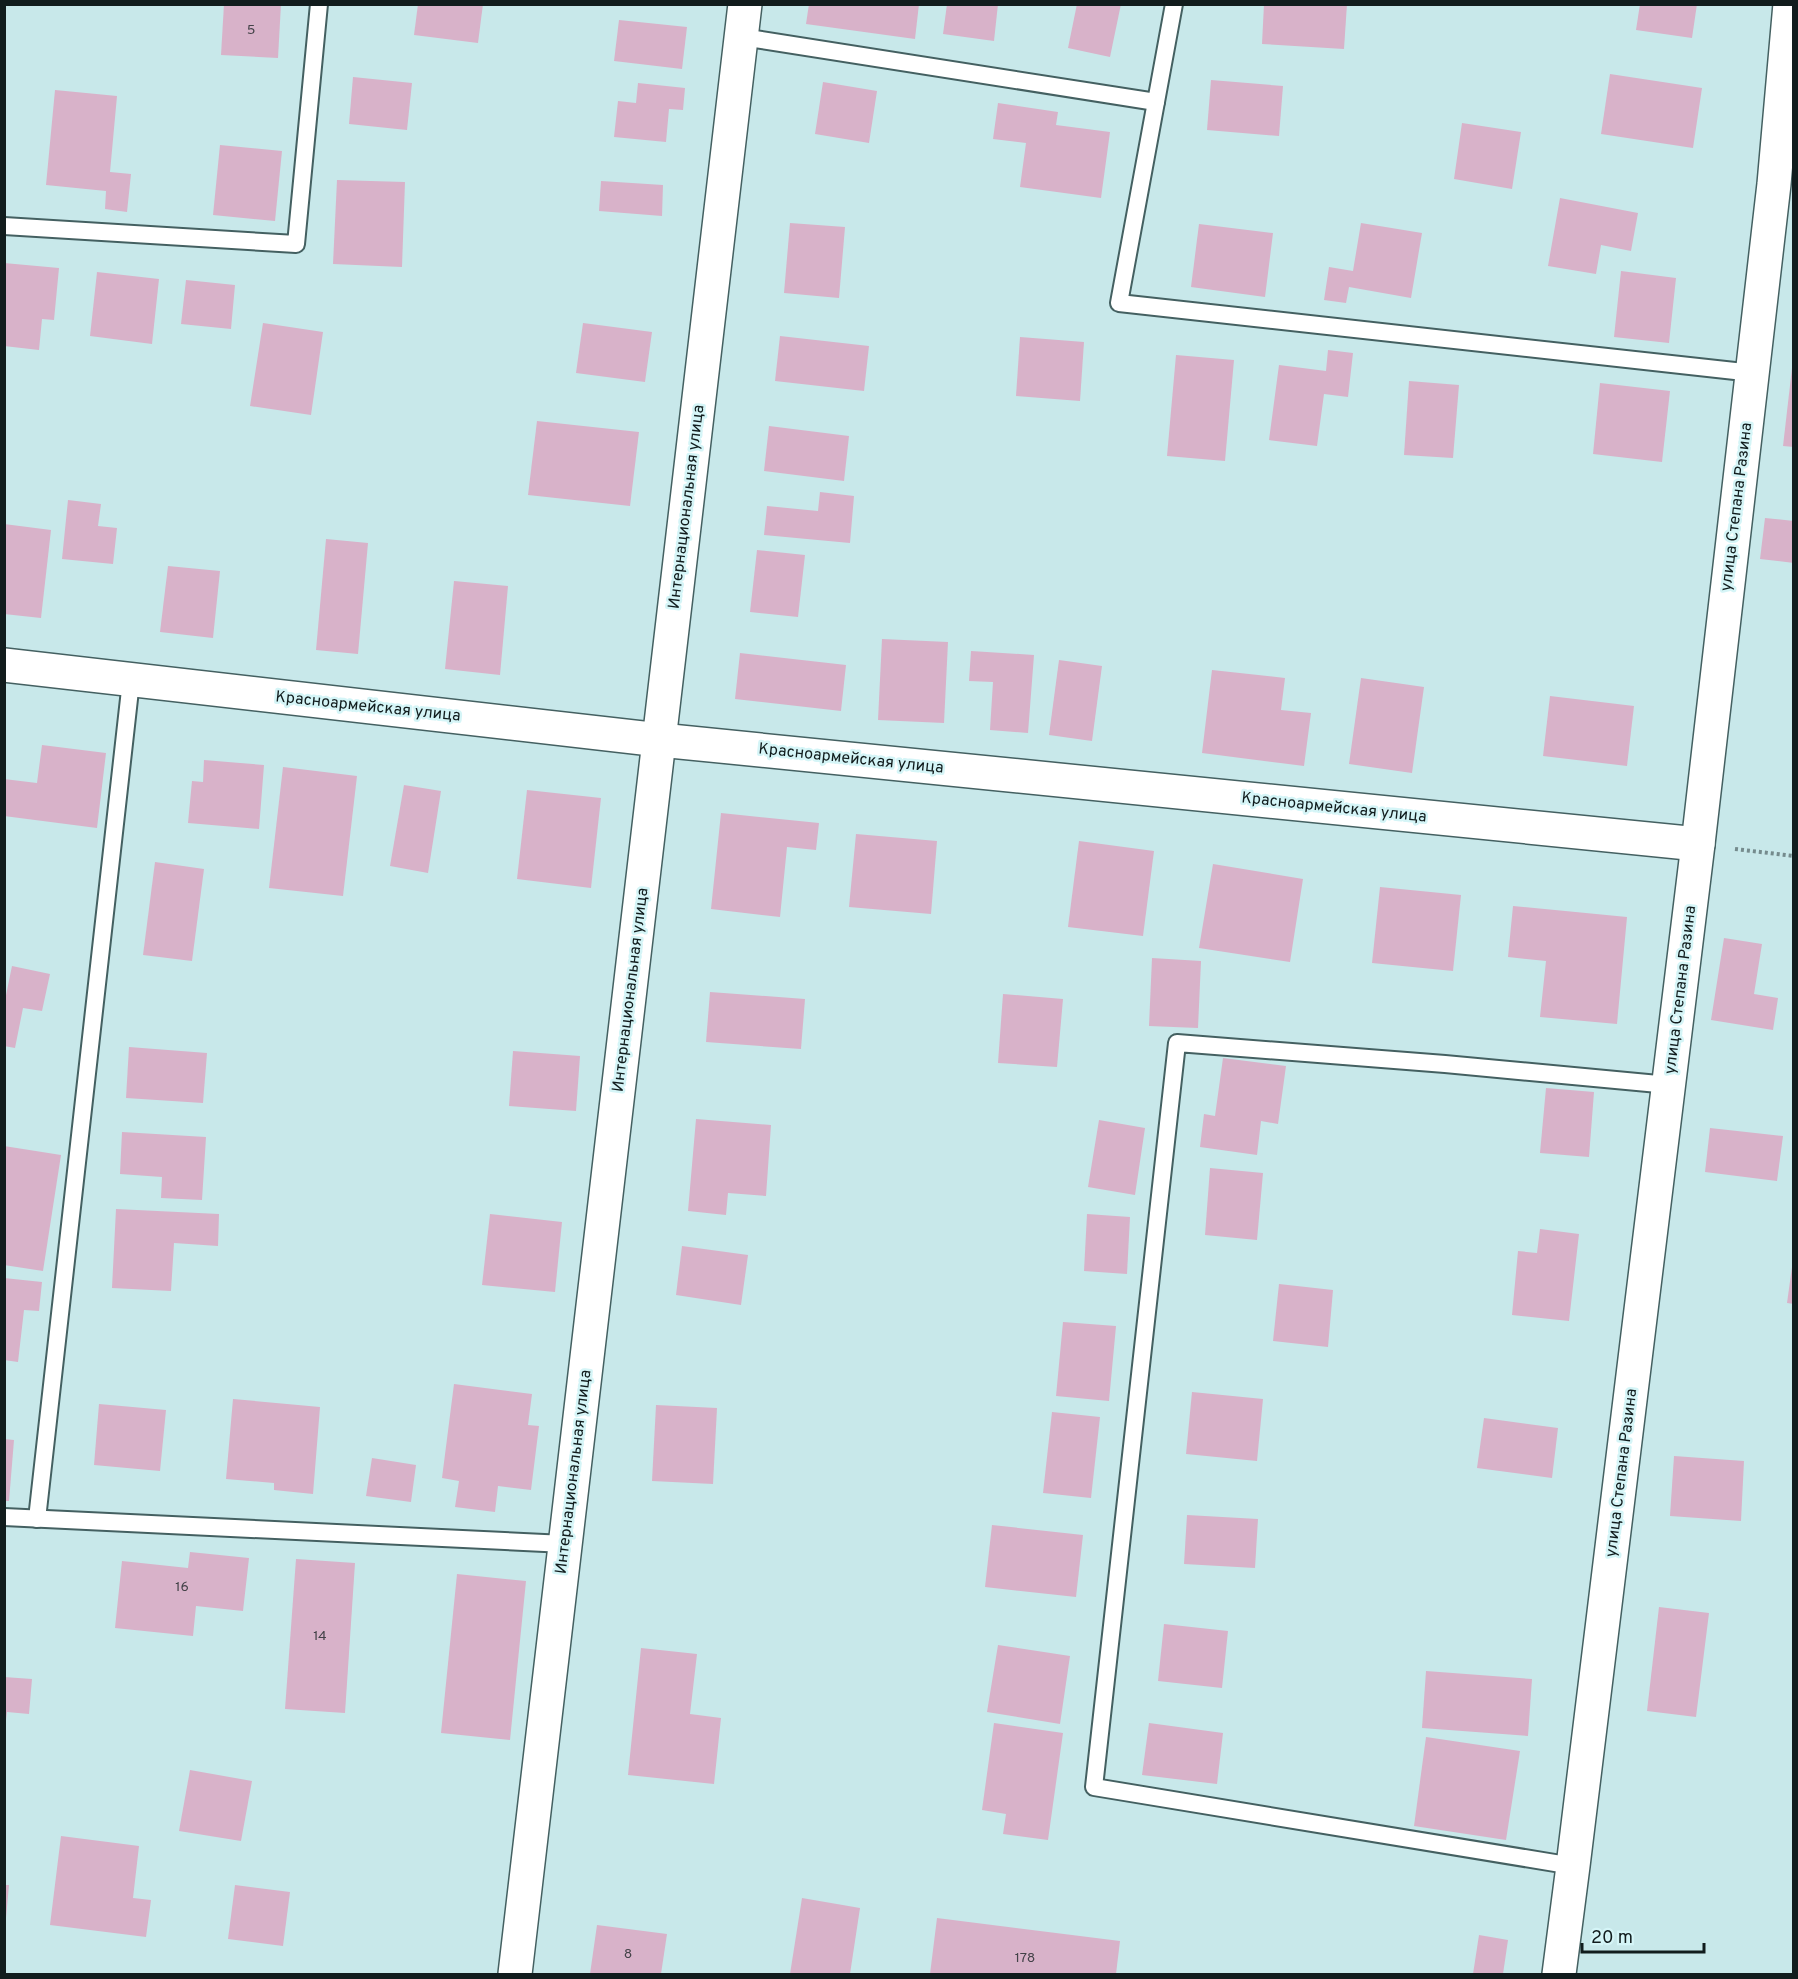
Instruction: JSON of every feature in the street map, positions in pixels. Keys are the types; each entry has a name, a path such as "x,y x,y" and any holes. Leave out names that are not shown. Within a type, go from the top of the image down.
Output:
{"street":[{"name":"Интернациональная улица","path":"515,1974 745,4"},
{"name":"улица Степана Разина","path":"1558,1974 1698,844 1774,184 1790,4"},
{"name":"Красноармейская улица","path":"4,665 660,740 1698,844"}],"lane":[{"path":"4,226 296,244 319,4"},
{"path":"1174,4 1119,303 1753,374"},
{"path":"742,37 1156,102"},
{"path":"37,1519 131,681"},
{"path":"1573,1866 1094,1787 1177,1044 1445,1064 1669,1085"},
{"path":"4,1517 565,1544"}],"path":[{"path":"1698,844 1794,856"}],"building":[{"path":"224,4 281,4 278,58 221,55"},
{"path":"418,4 483,4 478,43 414,35"},
{"path":"809,4 919,4 915,39 806,24"},
{"path":"947,4 998,4 994,41 943,34"},
{"path":"1077,4 1121,4 1110,57 1068,48"},
{"path":"1264,4 1347,4 1344,49 1262,44"},
{"path":"1640,4 1697,4 1692,38 1636,30"},
{"path":"619,20 687,27 682,69 614,61"},
{"path":"1610,74 1702,88 1693,148 1601,134"},
{"path":"353,77 412,83 407,130 349,124"},
{"path":"1211,80 1283,86 1279,136 1207,130"},
{"path":"823,82 877,91 869,143 815,134"},
{"path":"638,83 685,88 683,110 669,109 666,142 614,137 618,101 636,103"},
{"path":"55,90 117,96 110,172 131,174 127,212 105,209 106,191 46,185"},
{"path":"998,103 1058,112 1056,125 1110,132 1101,198 1020,187 1026,143 993,139"},
{"path":"1462,123 1521,132 1512,189 1454,179"},
{"path":"220,145 282,151 275,221 213,215"},
{"path":"337,180 405,182 402,267 333,264"},
{"path":"601,181 663,185 662,216 599,211"},
{"path":"1560,198 1638,213 1631,251 1601,245 1596,274 1548,266"},
{"path":"790,223 845,227 839,298 784,293"},
{"path":"1361,223 1422,233 1411,298 1349,287 1346,303 1324,300 1329,267 1353,271"},
{"path":"1199,224 1273,233 1265,297 1191,287"},
{"path":"4,263 59,268 54,320 42,319 39,350 4,346"},
{"path":"1621,271 1676,278 1669,343 1614,337"},
{"path":"97,272 159,279 152,344 90,336"},
{"path":"186,280 235,285 231,329 181,324"},
{"path":"263,323 323,332 311,415 250,406"},
{"path":"583,323 652,332 645,382 576,373"},
{"path":"780,336 869,346 864,391 775,381"},
{"path":"1020,337 1084,342 1080,401 1016,396"},
{"path":"1328,350 1353,353 1348,397 1324,394 1317,446 1269,440 1279,365 1326,371"},
{"path":"1176,355 1234,360 1225,461 1167,456"},
{"path":"1792,368 1794,368 1794,447 1783,446"},
{"path":"1409,381 1459,385 1453,458 1404,455"},
{"path":"1600,383 1670,391 1662,462 1593,454"},
{"path":"537,421 639,432 630,506 528,495"},
{"path":"769,426 849,436 844,481 764,471"},
{"path":"820,492 854,496 850,543 764,535 767,506 818,511"},
{"path":"68,500 101,504 98,526 117,528 113,564 62,559"},
{"path":"1765,518 1794,521 1794,563 1760,559"},
{"path":"4,524 51,530 41,618 4,614"},
{"path":"326,539 368,543 358,654 316,650"},
{"path":"757,550 805,555 798,617 750,612"},
{"path":"168,566 220,571 213,638 160,632"},
{"path":"454,581 508,586 500,675 445,669"},
{"path":"882,639 948,642 944,723 878,720"},
{"path":"971,651 1034,655 1028,733 990,730 993,682 969,681"},
{"path":"740,653 846,665 841,711 735,699"},
{"path":"1059,660 1102,666 1092,741 1049,735"},
{"path":"1212,670 1285,678 1281,710 1311,713 1304,766 1202,753"},
{"path":"1361,678 1424,687 1412,773 1349,764"},
{"path":"1550,696 1634,706 1627,766 1543,756"},
{"path":"42,745 106,753 97,828 4,816 4,779 37,783"},
{"path":"204,760 264,765 259,829 188,823 192,781 203,782"},
{"path":"283,767 357,776 343,896 269,888"},
{"path":"404,785 441,791 428,873 390,866"},
{"path":"527,790 601,798 591,888 517,879"},
{"path":"721,813 819,823 816,850 787,847 780,917 711,909"},
{"path":"856,834 937,841 931,914 849,907"},
{"path":"1079,841 1154,851 1143,936 1068,927"},
{"path":"155,862 204,869 192,961 143,955"},
{"path":"1213,864 1303,879 1290,962 1199,948"},
{"path":"1380,887 1461,895 1453,971 1372,963"},
{"path":"1513,906 1627,917 1617,1024 1540,1017 1546,961 1508,957"},
{"path":"1724,938 1762,944 1754,994 1778,998 1773,1030 1711,1020"},
{"path":"1152,958 1201,961 1198,1028 1149,1026"},
{"path":"12,966 50,974 42,1011 23,1008 15,1048 4,1046 4,1005"},
{"path":"710,992 805,999 801,1049 706,1042"},
{"path":"1003,994 1063,999 1057,1067 998,1063"},
{"path":"129,1047 207,1053 203,1103 126,1098"},
{"path":"513,1051 580,1056 576,1111 509,1106"},
{"path":"1223,1058 1286,1066 1278,1124 1261,1121 1257,1155 1200,1147 1204,1114 1215,1116"},
{"path":"1546,1088 1594,1092 1589,1157 1540,1153"},
{"path":"696,1119 771,1125 766,1196 728,1193 726,1215 688,1211"},
{"path":"1099,1120 1145,1128 1135,1195 1088,1187"},
{"path":"1710,1128 1783,1136 1777,1181 1705,1172"},
{"path":"122,1132 206,1137 202,1200 161,1198 162,1177 120,1174"},
{"path":"4,1146 61,1155 43,1271 4,1265"},
{"path":"1210,1168 1263,1173 1257,1240 1205,1235"},
{"path":"116,1209 219,1214 218,1246 174,1243 171,1291 112,1288"},
{"path":"490,1214 562,1222 555,1292 482,1285"},
{"path":"1087,1214 1130,1217 1127,1274 1084,1271"},
{"path":"1540,1229 1579,1234 1569,1321 1512,1315 1518,1251 1537,1253"},
{"path":"682,1246 748,1255 741,1305 676,1295"},
{"path":"1792,1267 1794,1268 1794,1304 1787,1303"},
{"path":"4,1278 42,1282 39,1311 24,1310 18,1362 4,1360"},
{"path":"1279,1284 1333,1290 1328,1347 1273,1341"},
{"path":"1063,1322 1116,1326 1109,1401 1056,1396"},
{"path":"454,1384 532,1394 528,1425 539,1426 531,1490 498,1486 495,1512 455,1507 459,1481 442,1478"},
{"path":"1192,1392 1263,1399 1257,1461 1186,1454"},
{"path":"233,1399 320,1407 313,1494 274,1490 274,1483 226,1479"},
{"path":"99,1404 166,1410 160,1471 94,1465"},
{"path":"656,1405 717,1408 713,1484 652,1481"},
{"path":"1052,1412 1100,1417 1091,1498 1043,1493"},
{"path":"1484,1418 1558,1428 1552,1478 1477,1468"},
{"path":"4,1439 14,1440 9,1501 4,1501"},
{"path":"1674,1456 1744,1461 1741,1521 1670,1516"},
{"path":"372,1458 416,1465 411,1502 366,1496"},
{"path":"1187,1515 1258,1519 1255,1568 1184,1564"},
{"path":"992,1525 1083,1535 1076,1597 985,1587"},
{"path":"190,1552 249,1558 243,1611 196,1606 193,1636 115,1628 122,1561 188,1568"},
{"path":"296,1559 355,1563 345,1713 285,1709"},
{"path":"457,1574 526,1581 510,1740 441,1733"},
{"path":"1659,1607 1709,1613 1696,1717 1647,1711"},
{"path":"1164,1624 1228,1631 1222,1688 1158,1681"},
{"path":"998,1645 1070,1656 1060,1724 987,1712"},
{"path":"641,1648 697,1654 690,1714 721,1718 714,1784 628,1775"},
{"path":"1426,1671 1532,1679 1528,1736 1422,1728"},
{"path":"4,1677 32,1679 29,1714 7,1712 6,1720 4,1720"},
{"path":"994,1723 1063,1733 1048,1840 1003,1834 1006,1814 982,1810"},
{"path":"1149,1723 1223,1733 1217,1784 1142,1775"},
{"path":"1426,1737 1520,1751 1506,1840 1414,1826"},
{"path":"190,1770 252,1781 241,1841 179,1831"},
{"path":"61,1836 139,1846 133,1898 151,1900 146,1937 50,1925"},
{"path":"4,1885 9,1885 6,1918 4,1918"},
{"path":"235,1885 290,1892 283,1946 228,1939"},
{"path":"802,1898 860,1908 850,1974 790,1974"},
{"path":"937,1918 1120,1941 1116,1974 930,1974"},
{"path":"597,1925 667,1934 661,1974 590,1974"},
{"path":"1479,1935 1508,1940 1503,1974 1473,1974"}]}
